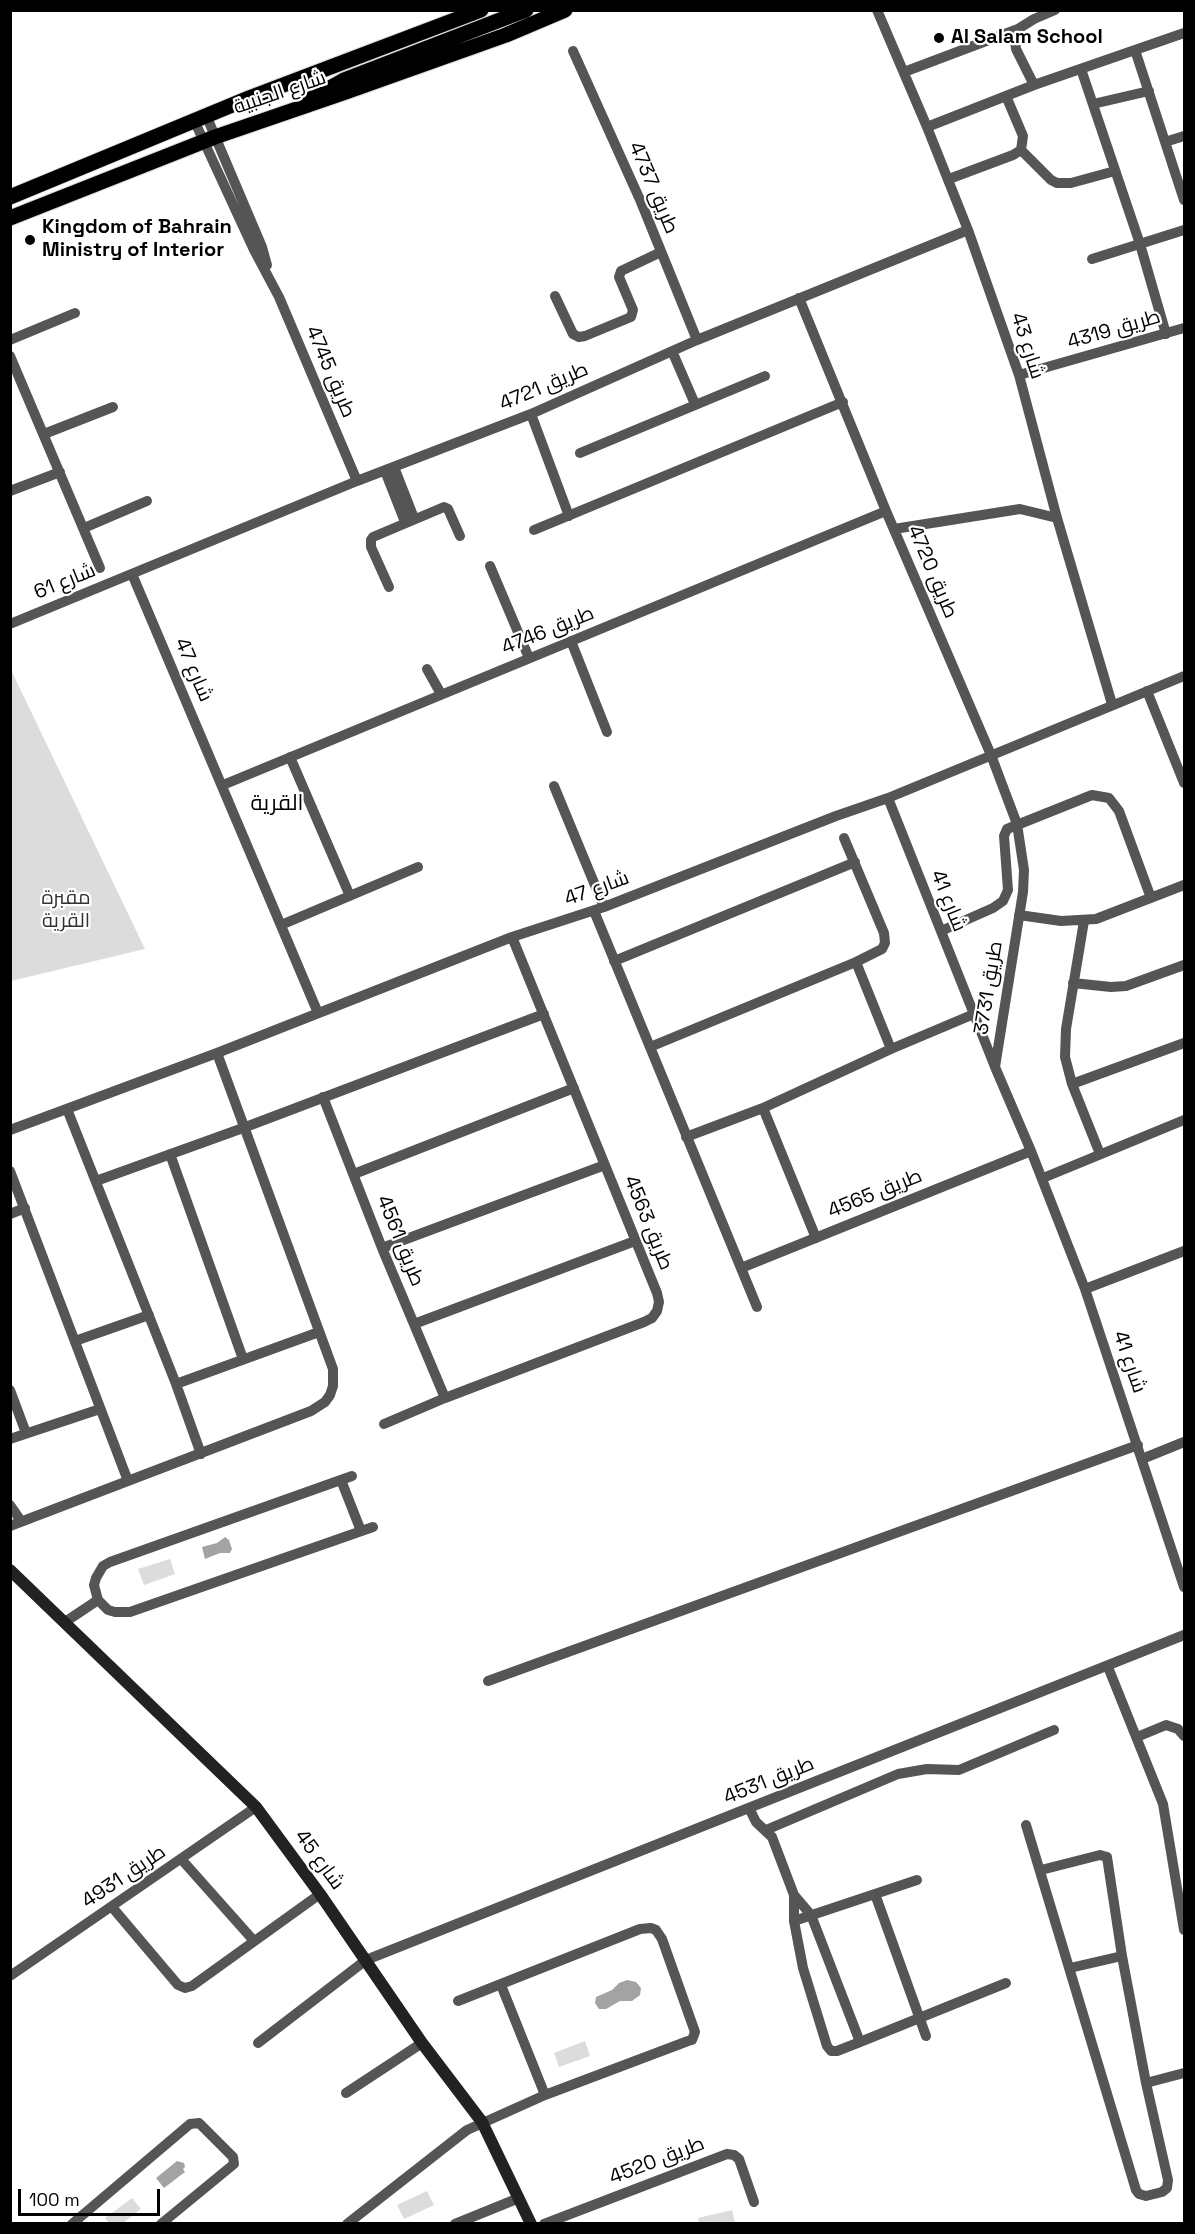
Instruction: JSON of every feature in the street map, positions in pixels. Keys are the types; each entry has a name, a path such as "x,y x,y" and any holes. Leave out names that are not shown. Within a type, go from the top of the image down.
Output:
{"main road":[{"name":"شارع الجنبية","path":"10,197 200,117 480,10"},
{"path":"298,108 322,90 344,80 526,10"},
{"name":"شارع الجنبية","path":"10,218 210,139 506,34 565,10"}],"street":[{"name":"شارع 43","path":"877,10 949,179 1019,375 1057,518 1112,704"},
{"path":"904,72 1018,29 1055,10"},
{"path":"1018,29 1015,40 1016,49 1034,85"},
{"path":"927,127 1034,85 1185,33"},
{"path":"1135,50 1165,142 1180,172 1185,200"},
{"name":"طريق 4737","path":"573,51 697,340"},
{"path":"1081,69 1140,244 1166,334"},
{"path":"1093,104 1149,91"},
{"path":"949,179 1021,150 1023,136 1006,96"},
{"name":"طريق 4745","path":"200,117 262,247 270,277 357,481"},
{"path":"1165,142 1185,136"},
{"path":"1021,150 1051,180 1057,183 1071,183 1115,171"},
{"name":"طريق 4721","path":"132,574 357,481 531,414 697,340 968,230"},
{"path":"1092,259 1185,230"},
{"path":"555,296 573,334 579,337 631,317 633,310 619,277 621,271 661,252"},
{"name":"طريق 4720","path":"799,298 886,511 991,755"},
{"path":"10,340 75,313"},
{"name":"طريق 4319","path":"1019,375 1185,328"},
{"path":"672,351 695,404"},
{"path":"10,356 13,371 44,434 100,568"},
{"path":"580,453 765,376"},
{"path":"534,530 843,402"},
{"path":"44,434 113,407"},
{"path":"531,414 569,516"},
{"path":"389,469 409,520"},
{"path":"10,491 60,472"},
{"path":"84,528 147,501"},
{"path":"389,587 371,547 371,540 376,535 444,507 449,512 460,536"},
{"path":"894,528 1020,509 1057,518"},
{"name":"طريق 4746","path":"223,785 886,511"},
{"path":"490,566 529,658"},
{"name":"شارع 61","path":"11,622 132,574"},
{"name":"شارع 47","path":"132,574 318,1013"},
{"path":"571,641 607,732"},
{"path":"427,669 441,694"},
{"path":"888,798 1112,704 1185,676"},
{"path":"1147,691 1181,763 1185,783"},
{"name":"طريق 3731","path":"991,755 1017,824 1024,870 995,1067"},
{"path":"290,757 350,896"},
{"path":"554,786 599,909 614,961 757,1307"},
{"path":"941,931 1004,901 1008,884 1004,836 1007,829 1092,795 1109,798 1119,811 1151,898"},
{"name":"شارع 47","path":"10,1130 217,1053 512,937 599,909 836,816 888,798"},
{"name":"شارع 41","path":"888,798 1027,1152 1043,1178 1085,1290 1185,1587"},
{"path":"650,1047 856,962 882,949 885,943 884,933 844,838"},
{"path":"614,961 855,862"},
{"path":"281,925 418,867"},
{"path":"1019,915 1060,921 1084,921 1108,916 1185,885"},
{"path":"1084,921 1064,1043 1072,1084 1100,1154"},
{"name":"طريق 4563","path":"384,1424 652,1318 657,1311 659,1302 512,937"},
{"path":"856,962 891,1049"},
{"path":"1073,983 1111,987 1126,986 1183,969"},
{"path":"96,1181 544,1014"},
{"path":"686,1137 763,1108 891,1049 974,1014"},
{"path":"1072,1084 1185,1043"},
{"path":"10,1505 16,1523 311,1411 325,1402 333,1386 334,1378 319,1332 217,1053"},
{"path":"354,1174 574,1088"},
{"name":"طريق 4561","path":"323,1097 382,1248 445,1398"},
{"path":"763,1108 816,1238"},
{"path":"67,1109 176,1384 201,1454"},
{"path":"1043,1178 1185,1119"},
{"name":"طريق 4565","path":"741,1268 1027,1152"},
{"path":"170,1154 243,1359"},
{"path":"382,1248 605,1165"},
{"path":"10,1171 128,1481"},
{"path":"10,1214 25,1208"},
{"path":"414,1324 635,1241"},
{"path":"1085,1290 1185,1251"},
{"path":"75,1341 149,1315"},
{"path":"176,1384 319,1332"},
{"path":"10,1390 26,1433"},
{"path":"10,1439 100,1409"},
{"path":"1142,1459 1185,1442"},
{"path":"488,1681 1138,1445"},
{"path":"361,1531 346,1478 110,1562 99,1572 94,1585 98,1600 108,1610 130,1612 373,1527"},
{"name":"شارع 45","path":"11,1571 256,1807 320,1894 422,2043 482,2122 531,2223"},
{"path":"65,1622 98,1600"},
{"name":"طريق 4531","path":"258,2043 366,1960 1185,1635"},
{"path":"1108,1667 1166,1814 1185,1930"},
{"path":"1137,1737 1166,1725 1178,1729 1185,1736"},
{"path":"766,1830 898,1774 927,1769 959,1770 1054,1730"},
{"name":"طريق 4931","path":"10,1976 256,1807"},
{"path":"749,1808 756,1822 774,1841 794,1895 811,1915 860,2042"},
{"path":"1026,1825 1136,2190 1139,2194 1146,2196 1162,2192 1167,2188 1168,2180 1146,2083 1122,1956 1107,1857 1100,1855 1041,1870"},
{"path":"182,1860 254,1941"},
{"path":"794,1921 917,1880"},
{"path":"112,1907 178,1984 185,1988 192,1986 320,1894"},
{"path":"875,1894 926,2036"},
{"path":"794,1895 794,1921 803,1968 828,2049 834,2052 1006,1983"},
{"path":"347,2223 467,2130 545,2095 688,2041 695,2032 662,1939 656,1930 645,1928 458,2001"},
{"path":"1070,1968 1122,1956"},
{"path":"501,1985 545,2095"},
{"path":"346,2093 422,2043"},
{"path":"1146,2083 1185,2073"},
{"path":"72,2223 190,2124 199,2123 233,2157 234,2164 161,2223"},
{"name":"طريق 4520","path":"544,2223 727,2154 739,2159 754,2202"},
{"path":"455,2223 519,2198"}],"green space":[{"name":"مقبرة القرية","path":"11,670 145,949 10,981"},
{"path":"170,1559 175,1574 144,1585 138,1569"},
{"path":"585,2041 590,2056 559,2067 554,2053"},
{"path":"427,2191 434,2205 404,2219 397,2205"},
{"path":"132,2198 141,2209 123,2223 109,2223 105,2218"},
{"path":"732,2210 735,2223 699,2223 698,2218"}],"shaded area":[{"path":"225,1537 229,1540 232,1549 230,1553 220,1553 205,1559 202,1547 217,1543"},
{"path":"627,1980 636,1982 641,1988 640,1995 632,2001 620,2001 606,2009 599,2009 595,2003 596,1997"},
{"path":"177,2161 184,2163 185,2172 164,2188 156,2178"}],"place":[{"name":"Al Salam School","path":"939,38"},
{"name":"Kingdom of Bahrain Ministry of Interior","path":"30,240"}],"district":[{"name":"القرية","path":"277,804"}]}
